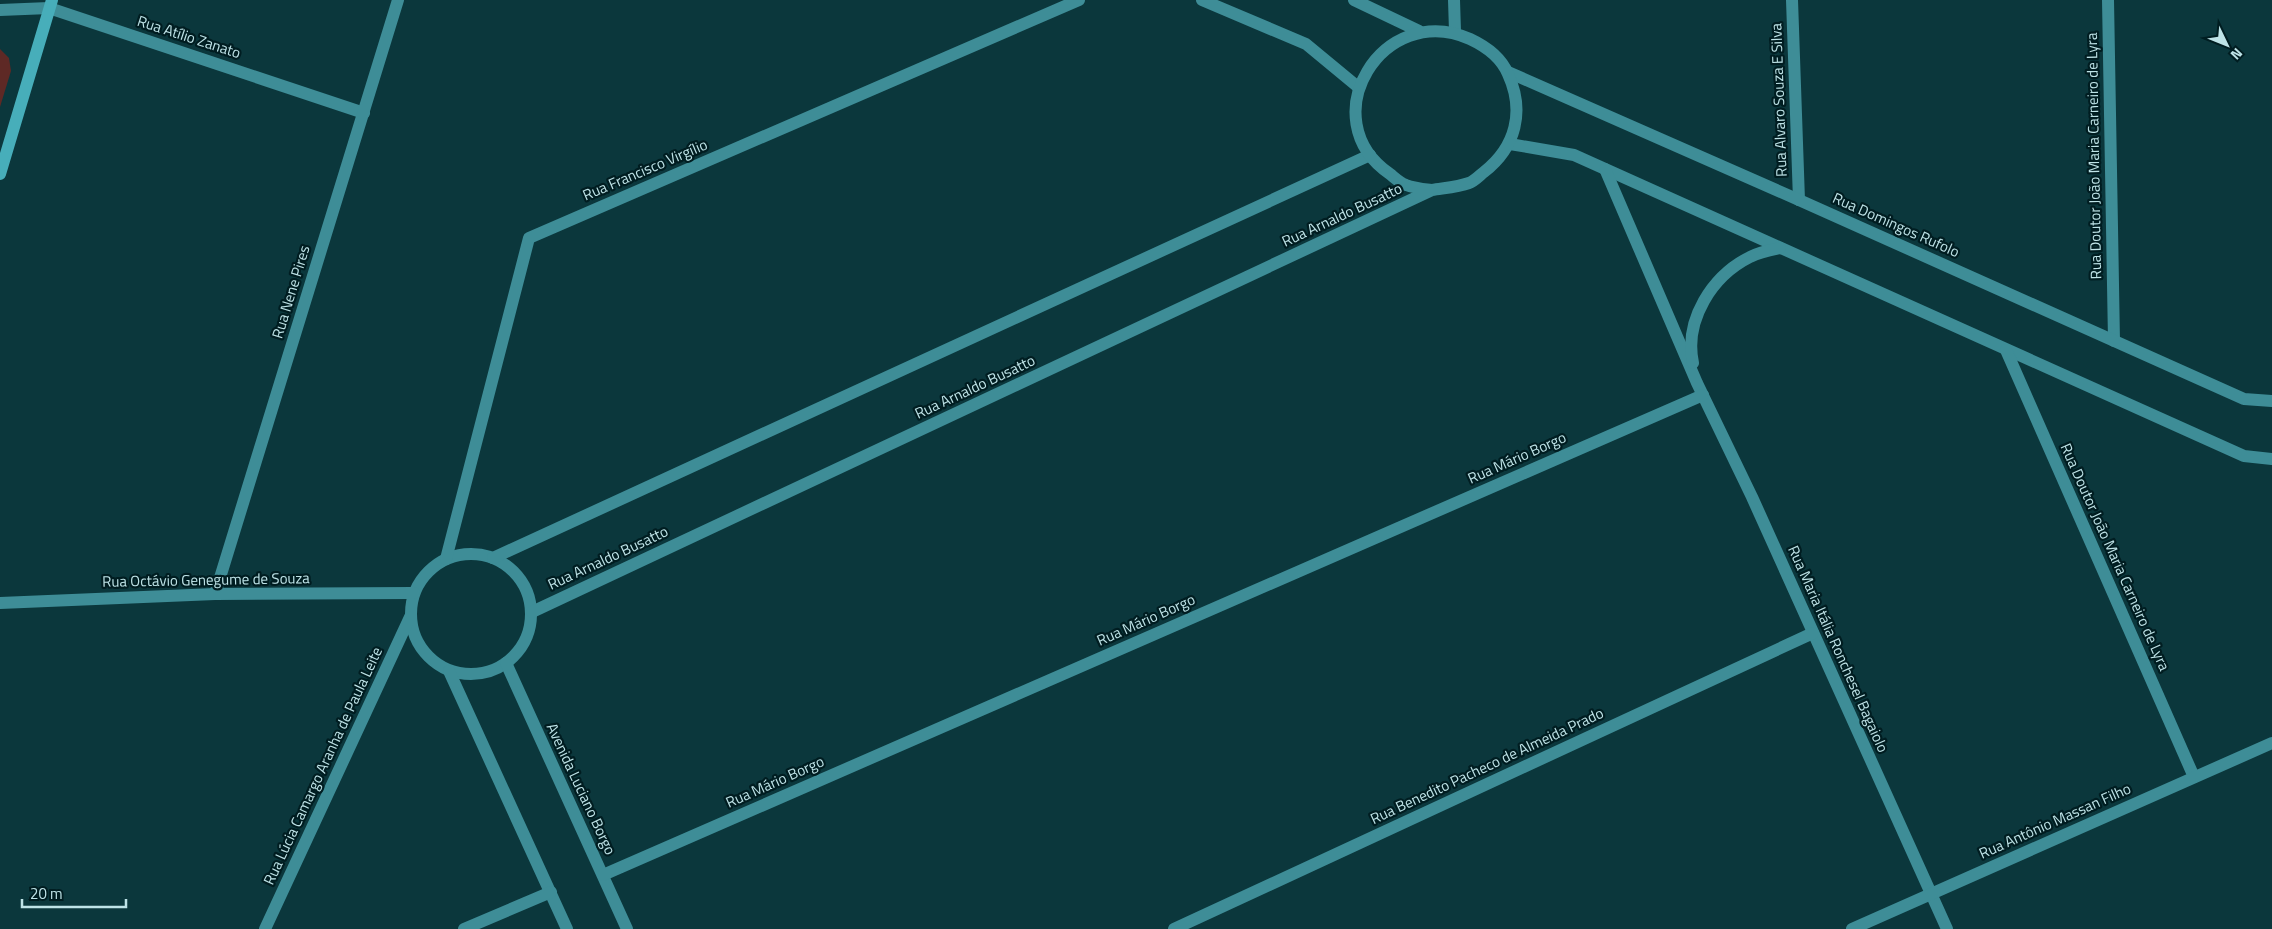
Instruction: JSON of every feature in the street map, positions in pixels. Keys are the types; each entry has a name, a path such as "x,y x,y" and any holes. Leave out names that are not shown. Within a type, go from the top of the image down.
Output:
{"main road":[{"path":"0,174 51,4"}],"street":[{"name":"Rua Nene Pires","path":"214,594 398,0"},
{"name":"Rua Francisco Virgílio","path":"446,559 528,238 1079,0"},
{"path":"1202,0 1306,44 1358,87"},
{"path":"1354,0 1419,31"},
{"path":"1454,0 1455,31"},
{"name":"Rua Alvaro Souza E Silva","path":"1792,0 1799,200"},
{"name":"Rua Doutor João Maria Carneiro de Lyra","path":"2108,0 2114,341"},
{"name":"Rua Atílio Zanato","path":"0,10 51,4 364,113"},
{"path":"1419,31 1455,31 1487,47 1508,72 1516,100 1514,127 1510,144 1498,161 1470,183 1432,190 1406,185 1375,164 1359,136 1355,109 1358,87 1371,62 1394,41 1419,31"},
{"name":"Rua Domingos Rufolo","path":"1508,72 2244,399 2272,401"},
{"path":"1510,144 1574,155 2244,456 2272,459"},
{"path":"493,558 1370,155"},
{"name":"Rua Maria Itália Ronchesel Bagaiolo","path":"1605,169 1697,383 1814,633 1947,929"},
{"name":"Rua Arnaldo Busatto","path":"532,612 1432,190"},
{"name":"Rua Maria Itália Ronchesel Bagaiolo","path":"1697,383 1691,353 1694,324 1706,296 1726,272 1751,256 1780,248"},
{"name":"Rua Doutor João Maria Carneiro de Lyra","path":"2006,350 2194,777"},
{"name":"Rua Mário Borgo","path":"603,875 1703,395"},
{"path":"469,554 493,558 512,570 526,590 532,612 527,636 515,656 496,670 473,675 449,671 429,659 415,640 410,617 414,593 426,573 446,559 469,554"},
{"name":"Rua Octávio Genegume de Souza","path":"0,603 214,594 414,593"},
{"name":"Rua Lúcia Camargo Aranha de Paula Leite","path":"265,929 410,617"},
{"name":"Rua Benedito Pacheco de Almeida Prado","path":"1174,929 1814,633"},
{"name":"Avenida Luciano Borgo","path":"506,663 627,929"},
{"path":"449,671 567,929"},
{"name":"Rua Antônio Massan Filho","path":"1852,929 2272,743"},
{"path":"464,929 551,892"}],"shaded area":[{"path":"0,49 9,58 11,71 0,107"}]}
